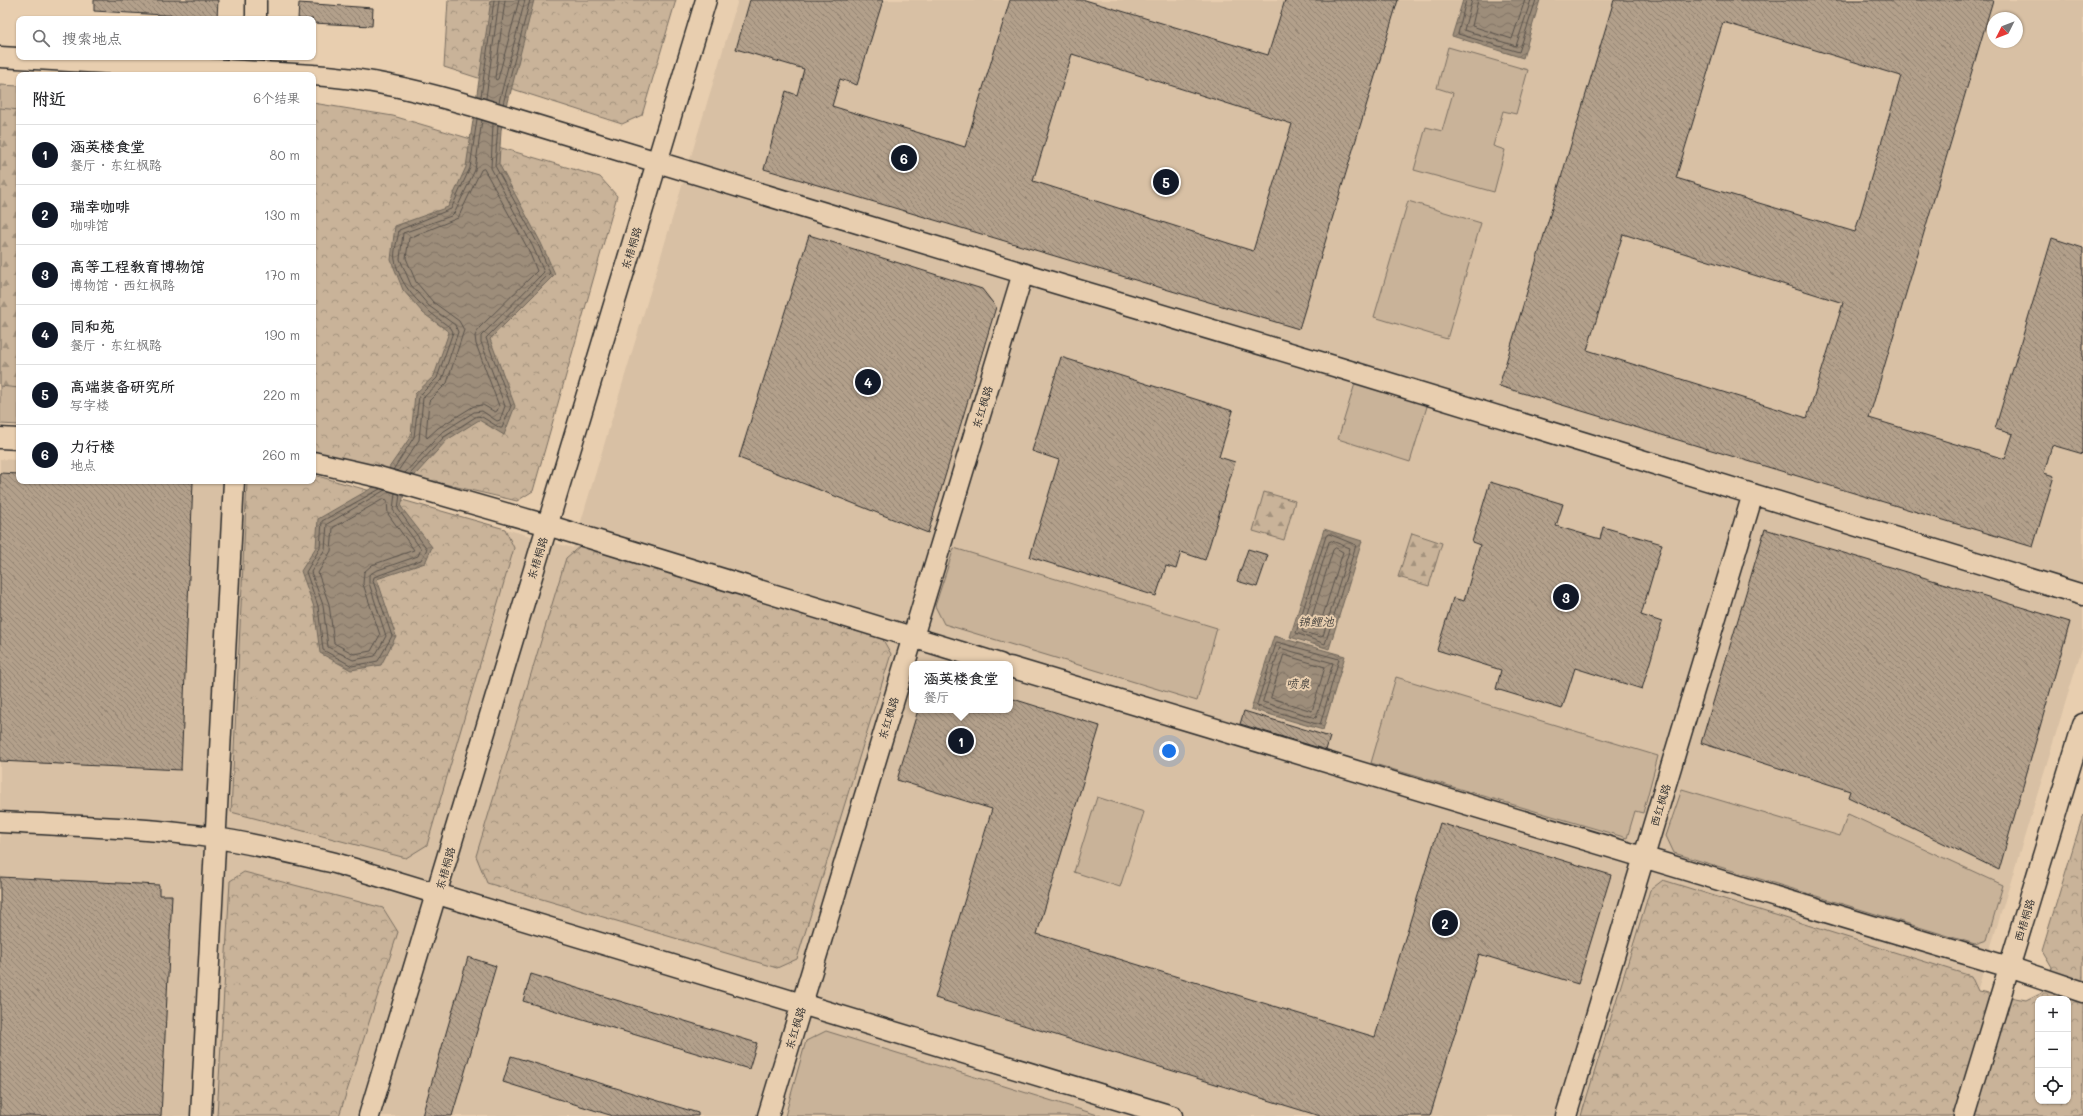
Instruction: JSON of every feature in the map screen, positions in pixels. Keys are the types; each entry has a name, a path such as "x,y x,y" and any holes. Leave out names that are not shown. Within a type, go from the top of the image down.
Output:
{"street":[{"path":"256,0 256,16"},
{"name":"东梧桐路","path":"369,1116 706,0"},
{"path":"0,57 16,58"},
{"path":"69,60 253,68 287,72"},
{"path":"316,75 348,77 411,89 473,106 2083,595"},
{"name":"东红枫路","path":"768,1116 1023,273"},
{"path":"0,438 16,439"},
{"path":"316,463 379,477 547,525 990,661"},
{"path":"201,1116 234,484"},
{"name":"西红枫路","path":"1566,1116 1753,494"},
{"path":"1013,668 2009,967 2083,992"},
{"name":"西梧桐路","path":"1964,1116 2083,724"},
{"path":"0,822 137,830 215,838 335,863 1172,1116"}],"shaded area":[{"path":"738,0 2083,0 2083,645 1939,1116 0,1116 0,459 16,460 16,484 316,484 316,476 573,548"}],"green space":[{"path":"448,0 676,0 642,115 622,124 444,67"},
{"path":"1448,47 1528,70 1516,114 1503,111 1493,146 1505,150 1494,192 1414,170 1426,127 1442,131 1453,93 1437,88"},
{"path":"0,85 16,86 16,425 0,424"},
{"path":"316,103 393,116 600,177 617,196 533,491 517,501 316,454"},
{"path":"0,108 16,110 16,388 0,386"},
{"path":"1408,201 1481,223 1447,339 1374,317"},
{"path":"1357,377 1429,400 1410,462 1338,439"},
{"path":"316,476 505,529 514,548 427,845 406,858 231,812 247,484 316,484"},
{"path":"1264,492 1295,501 1284,540 1253,531"},
{"path":"1412,533 1442,543 1429,586 1398,577"},
{"path":"580,546 882,638 891,654 797,959 777,968 487,883 476,856 566,558"},
{"path":"954,548 1217,628 1197,701 944,624 935,606"},
{"path":"1396,677 1658,756 1643,813 1635,811 1627,838 1371,763"},
{"path":"1682,789 1840,836 1848,814 2003,885 1987,940 1975,944 1674,853 1666,836"},
{"path":"1097,797 1144,812 1120,887 1074,872"},
{"path":"2083,815 2083,1116 1581,1116 1650,890 1663,880 1971,976 1978,991 2026,1000 2042,992 2052,967 2042,950"},
{"path":"244,872 383,908 398,932 339,1116 217,1116 230,881"},
{"path":"826,1031 1101,1116 785,1116 806,1041"}],"water":[{"path":"491,0 534,0 501,130 499,164 541,243 555,274 490,339 515,406 504,435 479,420 447,440 406,485 401,507 432,547 425,563 377,579 396,636 381,665 351,670 320,653 314,607 301,571 316,547 318,519 377,485 411,436 415,394 434,376 449,332 423,313 403,290 391,260 395,226 448,207 466,167"},
{"path":"1463,0 1540,0 1523,58 1452,36"},
{"name":"锦鲤池","path":"1324,529 1362,541 1329,649 1290,637"},
{"name":"喷泉","path":"1274,636 1345,656 1323,730 1251,709"}],"building":[{"path":"94,0 218,0 217,16 182,16 94,11"},
{"path":"750,0 883,0 857,85 840,79 832,106 965,147 1010,0 1085,0 1268,55 1285,0 1398,0 1299,329 764,169 786,91 797,95 804,69 736,49","holes":["1072,54 1292,124 1253,251 1033,181"]},
{"path":"1614,0 1993,0 1989,12 1987,12 1987,20 1869,418 2005,459 2013,434 1995,429 2052,238 2083,248 2083,454 2052,445 2044,473 2054,476 2033,547 1499,386","holes":["1723,22 1901,76 1855,232 1676,178","1623,234 1843,303 1807,418 1587,350"]},
{"path":"299,3 373,8 372,26 316,23 316,16 298,16"},
{"path":"809,235 982,289 996,307 928,533 739,458"},
{"path":"1061,357 1233,411 1219,457 1235,462 1205,560 1181,552 1176,569 1166,566 1156,596 1030,557 1059,460 1032,451"},
{"path":"0,473 16,474 16,484 193,484 181,770 0,761"},
{"path":"1490,482 1563,504 1556,526 1600,539 1603,527 1662,544 1641,615 1662,622 1642,689 1575,668 1562,709 1496,689 1501,670 1437,650 1453,598 1464,601 1480,545 1472,542"},
{"path":"1765,529 2070,622 1999,870 1848,797 1850,791 1701,743"},
{"path":"1248,549 1268,555 1257,587 1237,581"},
{"path":"1013,699 1100,726 1037,934 1375,1037 1440,823 1611,875 1578,984 1479,954 1430,1116 1320,1116 935,998 992,809 897,780 917,713 1013,713"},
{"path":"1244,711 1330,737 1326,750 1240,724"},
{"path":"0,877 159,885 159,895 172,895 161,1116 0,1116"},
{"path":"468,957 496,966 452,1116 422,1116"},
{"path":"531,974 757,1043 749,1069 523,1001"},
{"path":"511,1056 698,1113 698,1116 613,1116 503,1082"}],"place":[{"name":"力行楼","path":"904,158"},
{"name":"高端装备研究所","path":"1166,182"},
{"name":"同和苑","path":"868,382"},
{"name":"高等工程教育博物馆","path":"1566,597"},
{"name":"涵英楼食堂","path":"961,741"},
{"name":"瑞幸咖啡","path":"1445,923"}]}
